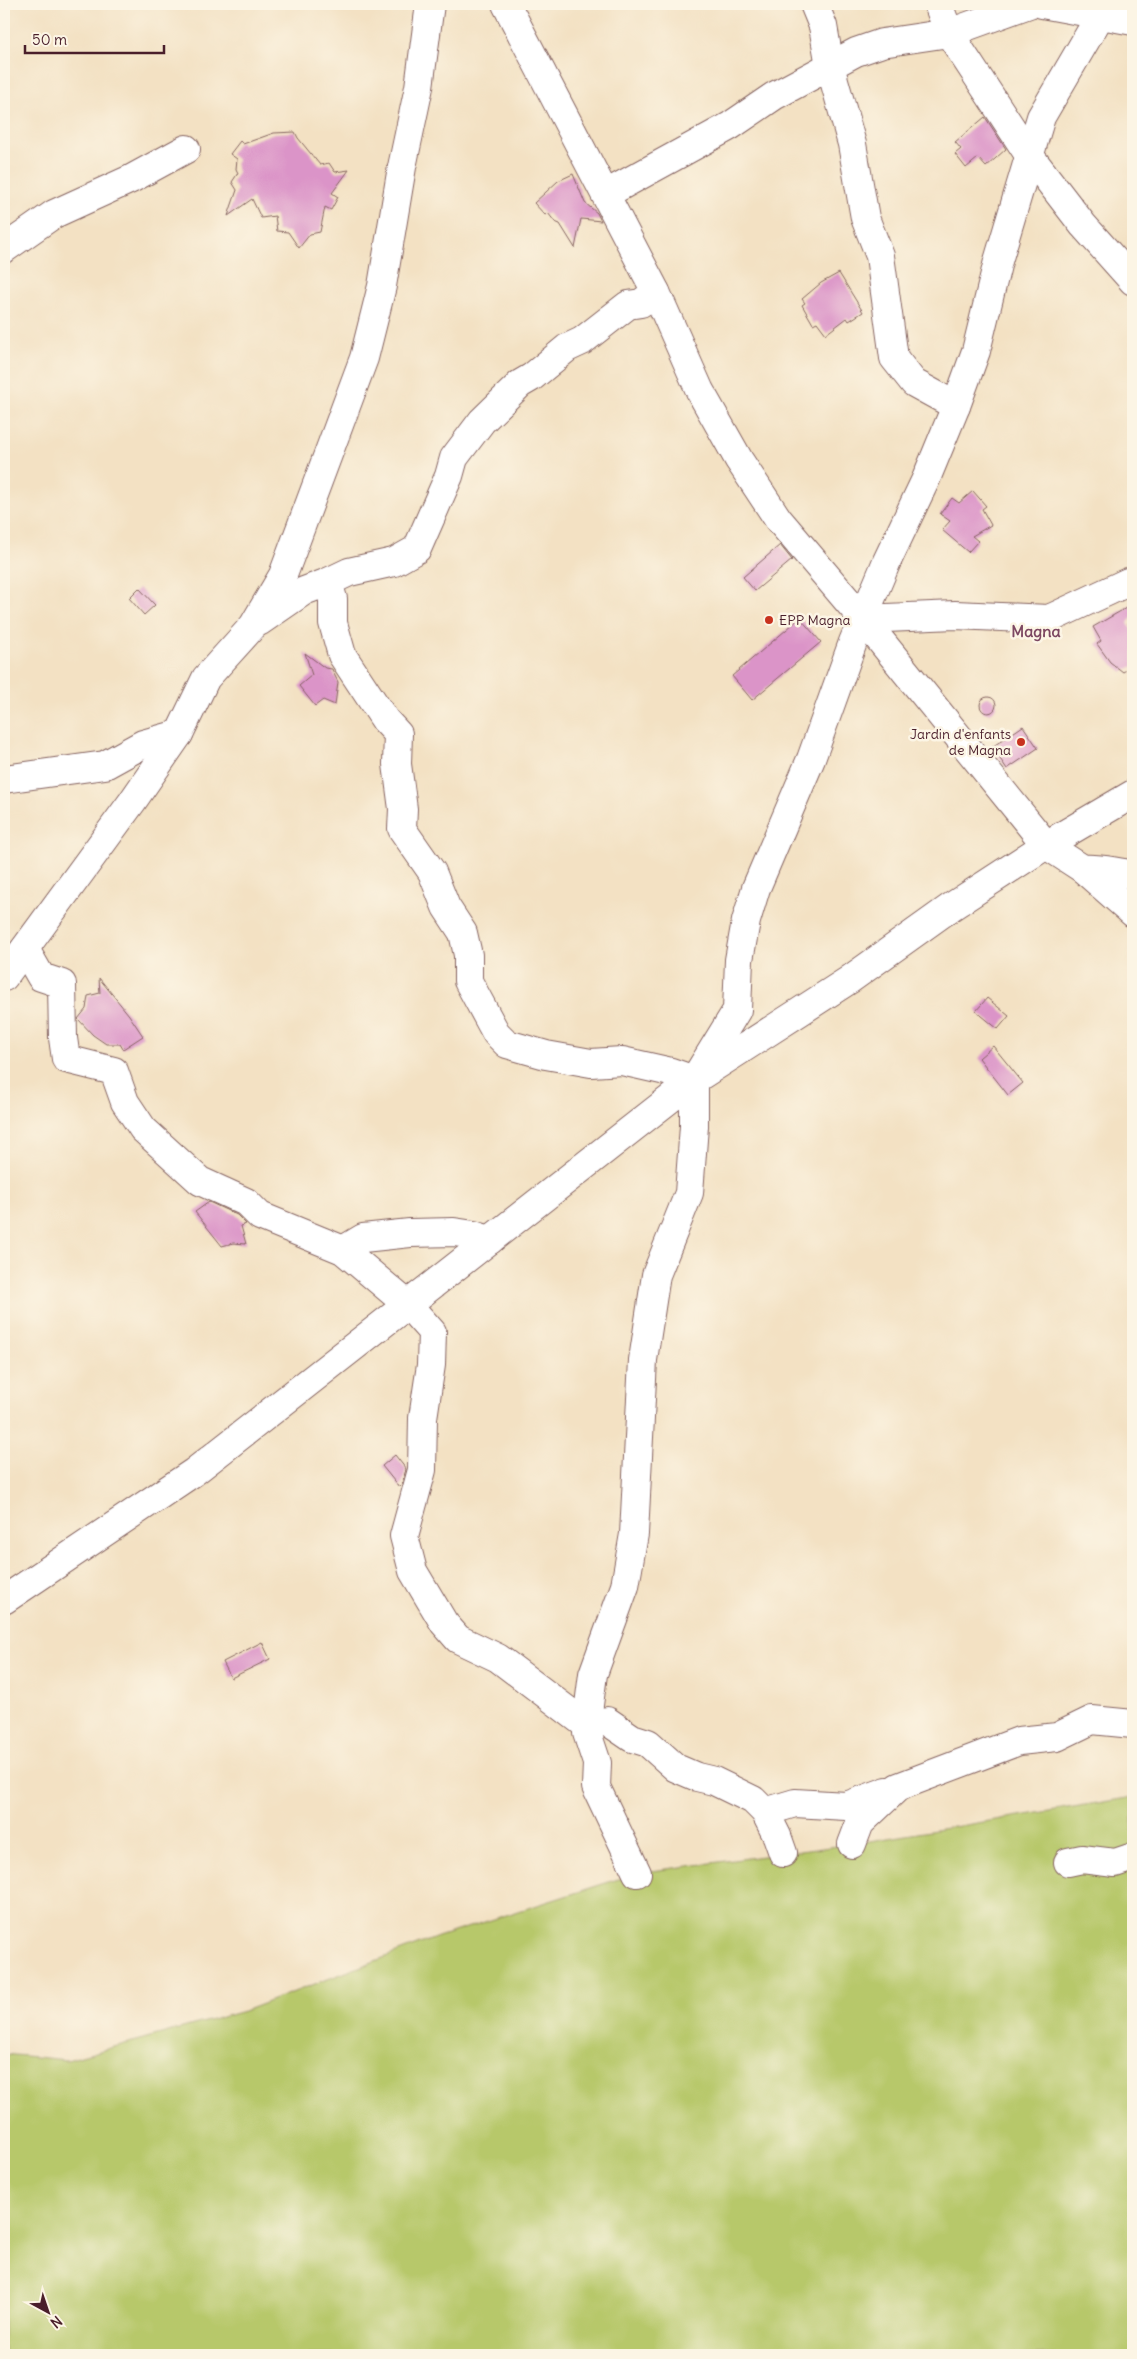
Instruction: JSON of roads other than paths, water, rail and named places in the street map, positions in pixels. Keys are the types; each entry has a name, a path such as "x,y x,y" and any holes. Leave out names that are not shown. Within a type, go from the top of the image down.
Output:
{"street":[{"path":"4,977 180,734 206,678 253,626 283,575 364,358 382,286 402,167 419,87 430,4"},
{"path":"506,4 656,292 700,391 739,460 778,519 863,619 1046,846 1083,869 1133,913"},
{"path":"814,4 823,26 830,66 852,144 865,218 880,256 894,358 914,383 956,406"},
{"path":"938,4 949,33 1029,155 1083,225 1132,278"},
{"path":"606,194 722,130 774,96 856,52 882,43 949,33 1029,4"},
{"path":"1042,4 1104,10 1133,21"},
{"path":"637,1873 596,1787 598,1763 587,1733 593,1674 625,1586 634,1534 643,1360 656,1275 689,1193 694,1126 694,1080 737,1010 739,960 746,920 756,888 811,759 863,619 887,561 926,480 956,406 976,350 998,261 1041,117 1104,10"},
{"path":"4,249 54,214 131,179 186,149"},
{"path":"253,626 304,591 349,572 394,562 417,549 449,476 454,458 492,411 520,384 532,377 566,348 582,341 628,305 641,303 656,292"},
{"path":"328,582 333,599 333,623 342,655 384,720 398,734 397,764 403,809 402,829 432,872 446,907 464,933 468,955 468,981 496,1033 507,1044 546,1054 591,1063 622,1061 672,1072 694,1080"},
{"path":"863,619 956,615 1049,619 1128,582 1133,584"},
{"path":"4,778 104,765 143,744 180,734"},
{"path":"4,1600 194,1472 694,1080 848,980 952,907 1046,846 1133,794"},
{"path":"1083,869 1099,867 1110,872 1133,874"},
{"path":"25,949 41,976 62,984 63,1038 66,1059 114,1071 125,1102 143,1128 200,1181 246,1202 260,1216 343,1250 408,1305 432,1332 431,1365 423,1418 422,1470 404,1536 413,1571 444,1623 458,1639 498,1658 588,1726"},
{"path":"343,1250 363,1238 410,1233 454,1232 474,1234 490,1240"},
{"path":"765,1812 795,1802 846,1806 1019,1741 1057,1737 1092,1720 1133,1724"},
{"path":"588,1726 607,1721 632,1738 648,1743 676,1768 697,1778 714,1781 753,1800 765,1812 778,1836 783,1854"},
{"path":"852,1844 860,1824 898,1786"},
{"path":"1068,1862 1082,1859 1115,1863 1133,1856"}],"place":[{"name":"EPP Magna","path":"769,620"},
{"name":"Jardin d'enfants de Magna","path":"1021,742"}],"district":[{"name":"Magna","path":"1036,631"}]}
